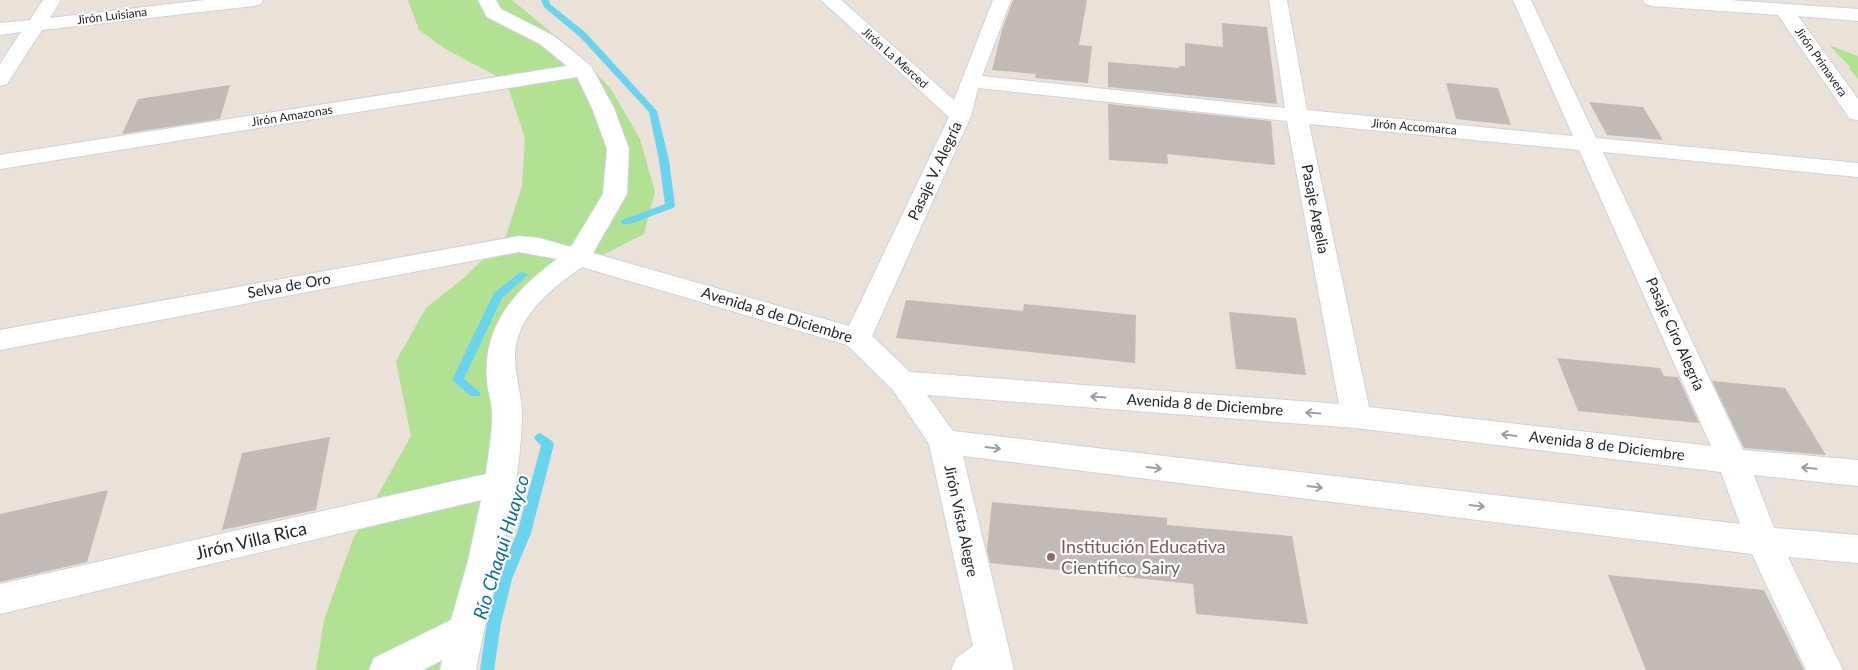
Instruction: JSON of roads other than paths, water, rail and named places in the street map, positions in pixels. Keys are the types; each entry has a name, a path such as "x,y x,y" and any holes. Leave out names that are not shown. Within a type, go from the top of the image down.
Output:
{"street":[{"path":"0,80 52,0"},
{"name":"Jirón Luisiana","path":"0,29 254,0"},
{"path":"458,670 466,630 485,561 501,483 507,413 501,378 501,354 507,328 524,303 578,256 615,194 618,149 603,108 584,70 547,40 494,13 487,0"},
{"name":"Jirón La Merced","path":"830,0 960,116"},
{"name":"Pasaje V. Alegría","path":"857,338 960,116 970,81 1002,0"},
{"name":"Pasaje Argelia","path":"1278,0 1297,116 1356,417"},
{"name":"Pasaje Ciro Alegría","path":"1522,0 1732,461 1763,540 1825,670"},
{"path":"1652,0 1858,15"},
{"name":"Jirón Primavera","path":"1784,10 1858,114"},
{"name":"Jirón Amazonas","path":"0,162 584,70"},
{"name":"Jirón Accomarca","path":"970,81 1297,116 1858,170"},
{"name":"Selva de Oro","path":"0,340 519,244 539,246 578,256"},
{"name":"Avenida 8 de Diciembre","path":"578,256 857,338 903,382 1356,417 1732,461 1858,473"},
{"name":"Jirón Vista Alegre","path":"903,382 944,442 985,665"},
{"path":"944,442 1763,540 1858,549"},
{"name":"Jirón Villa Rica","path":"0,598 501,483"},
{"path":"387,670 466,630"}],"waterway":[{"name":"Río Chaqui Huayco","path":"545,0 547,5 583,35 653,111 664,160 670,206 626,222"},
{"name":"Río Chaqui Huayco","path":"475,393 458,380 498,296 523,275"},
{"name":"Río Chaqui Huayco","path":"487,670 494,623 505,579 524,533 548,444 540,438"}],"place":[{"name":"Institución Educativa Cientifico Sairy","path":"1051,557"}]}
